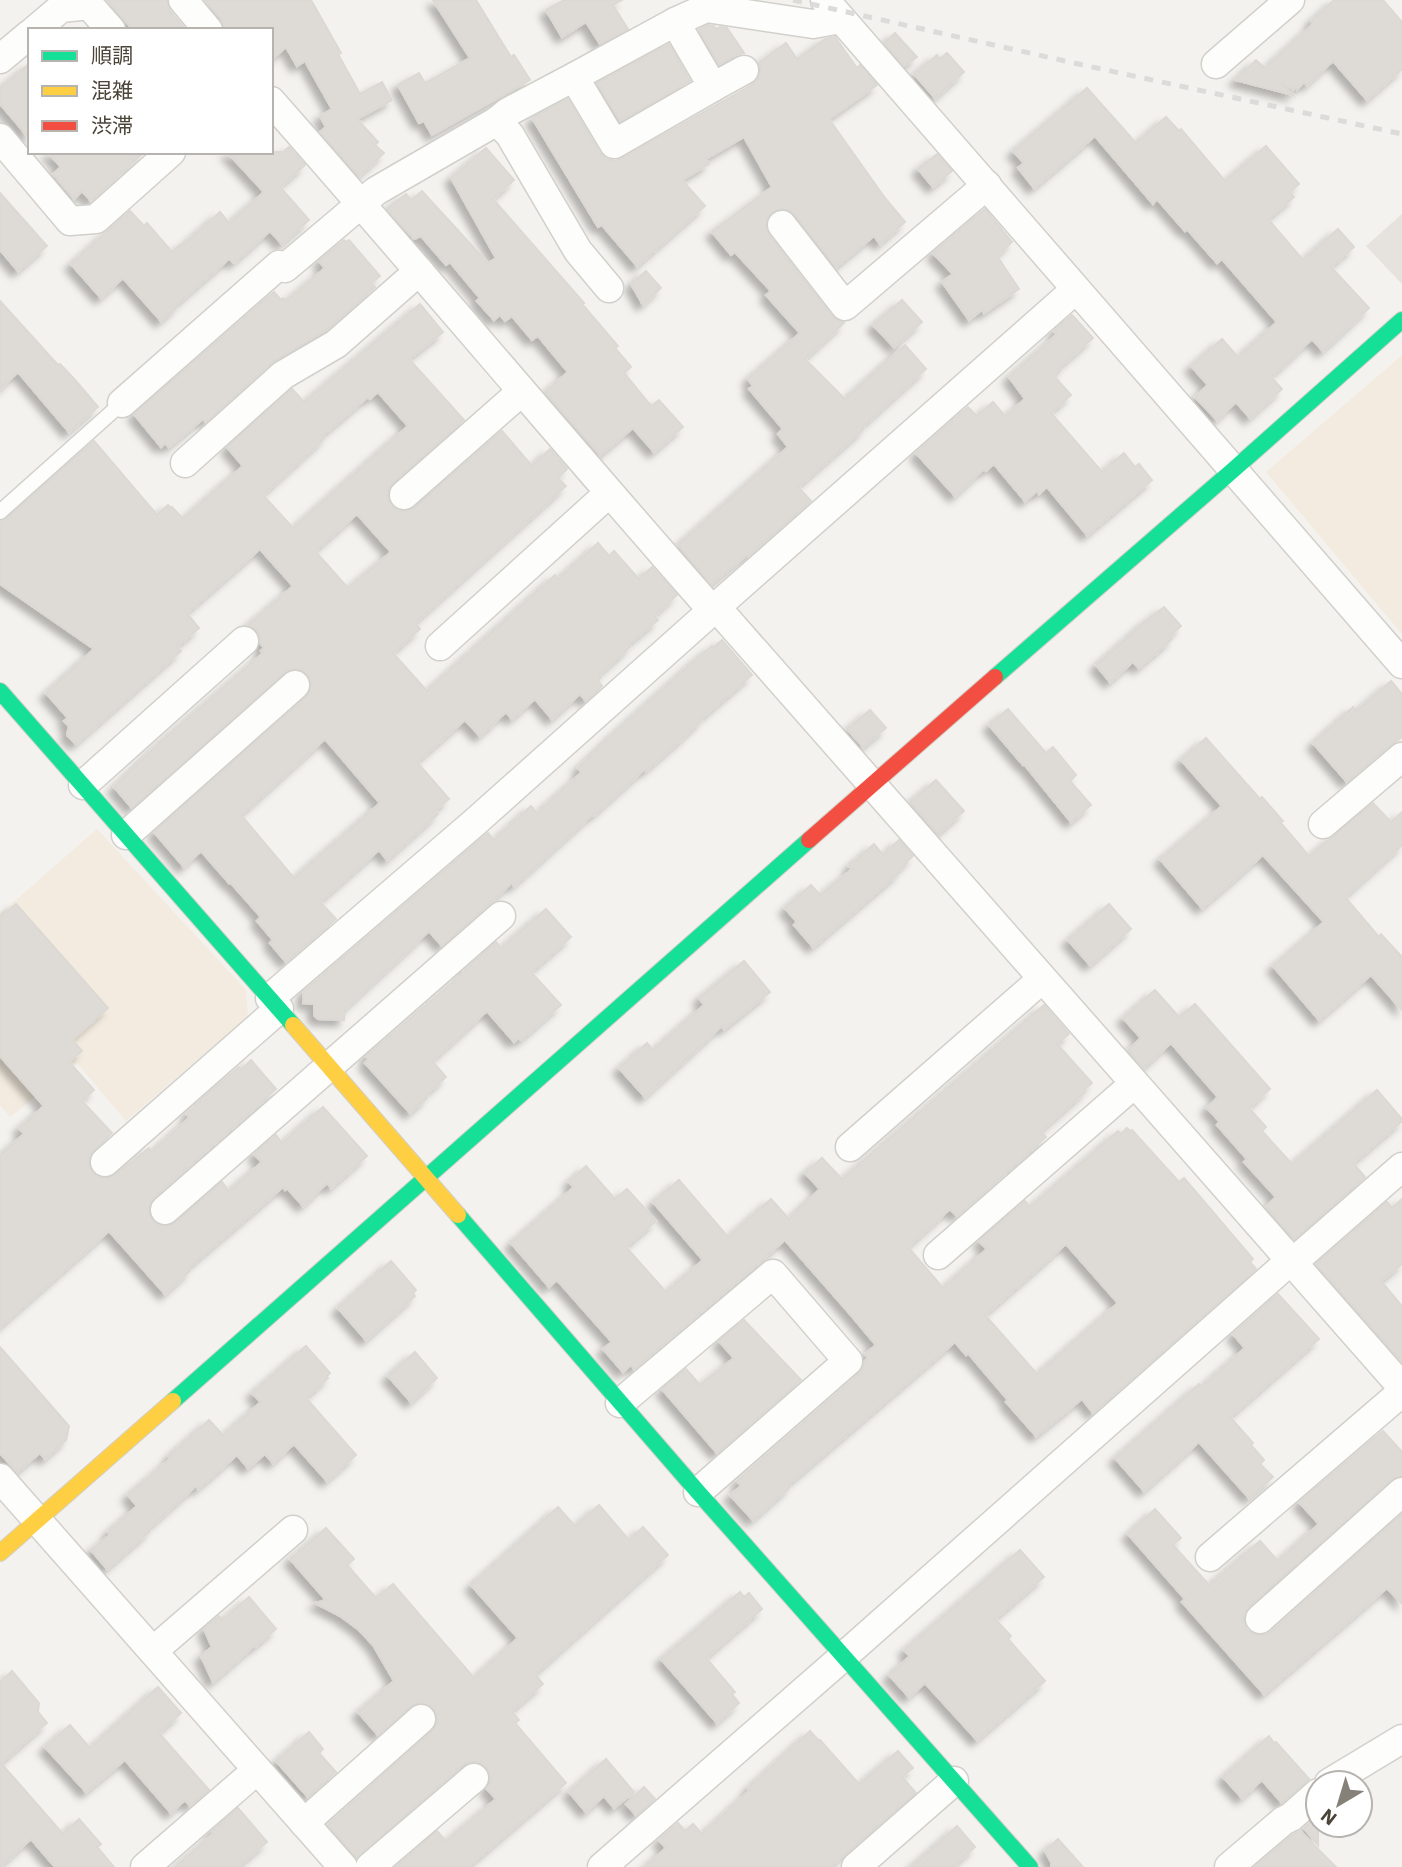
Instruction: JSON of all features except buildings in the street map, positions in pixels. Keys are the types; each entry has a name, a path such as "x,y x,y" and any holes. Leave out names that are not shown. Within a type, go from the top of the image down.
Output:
{"street":[{"path":"183,0 206,28"},
{"path":"1216,64 1290,0"},
{"path":"37,28 70,3 89,5 109,28"},
{"path":"122,403 279,265 285,268 376,191 497,121 508,111 706,8 813,24 833,9 1402,664"},
{"path":"675,22 713,87"},
{"path":"0,59 28,36"},
{"path":"574,78 614,144 744,70"},
{"path":"273,103 609,493 872,784 1402,1390 1210,1557"},
{"path":"497,121 510,135 578,251 609,288"},
{"path":"0,138 70,221 96,219 169,154"},
{"path":"782,225 845,306 987,185"},
{"path":"185,463 282,375 336,344 419,271"},
{"path":"105,1162 474,823 1075,290"},
{"path":"0,1553 1402,320"},
{"path":"404,495 521,392"},
{"path":"440,646 609,493"},
{"path":"83,785 244,641"},
{"path":"126,835 295,685"},
{"path":"0,691 620,1403 1030,1867"},
{"path":"1323,824 1402,757"},
{"path":"164,1210 501,916"},
{"path":"850,1147 1042,979"},
{"path":"938,1255 1134,1084"},
{"path":"602,1867 1402,1167"},
{"path":"620,1403 773,1274 790,1293 848,1361 698,1492"},
{"path":"0,1478 343,1867"},
{"path":"1260,1619 1402,1492"},
{"path":"153,1651 293,1531"},
{"path":"304,1823 421,1719"},
{"path":"1352,1769 1402,1739"},
{"path":"145,1867 257,1770"},
{"path":"370,1867 474,1778"},
{"path":"856,1867 954,1781"},
{"path":"1229,1867 1304,1805"}],"lane":[{"path":"0,512 122,403"}],"shaded area":[{"path":"1402,214 1402,284 1366,246"},
{"path":"1402,355 1402,634 1266,472"},
{"path":"97,829 246,990 248,1016 126,1121 77,1063 10,1117 0,1105 0,914"}],"railway":[{"path":"793,0 1402,134"}],"traffic: fast":[{"path":"995,677 1402,320"},
{"path":"0,691 293,1025"},
{"path":"173,1401 809,840"},
{"path":"458,1215 698,1492 1030,1867"}],"traffic: slow":[{"path":"293,1025 458,1215"},
{"path":"0,1553 173,1401"}],"traffic: jam":[{"path":"809,840 995,677"}]}
